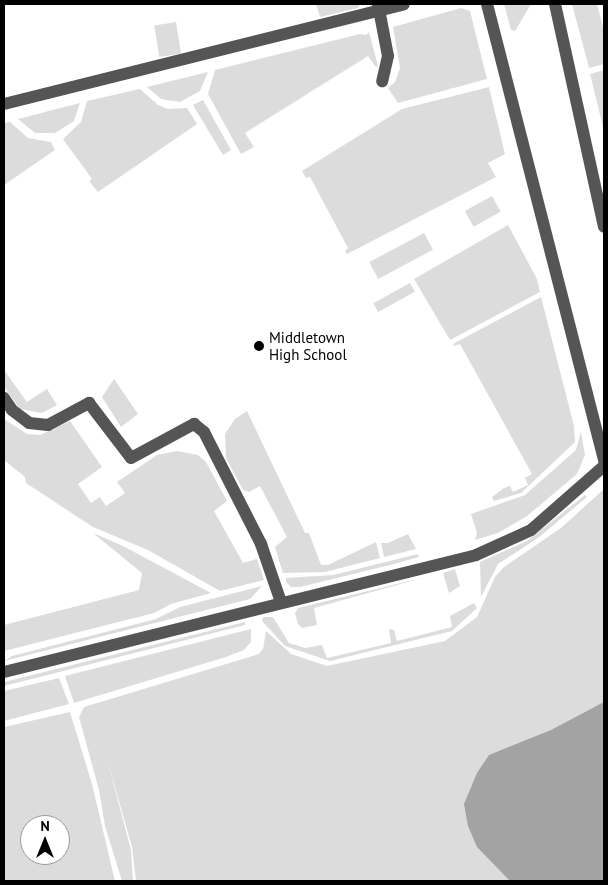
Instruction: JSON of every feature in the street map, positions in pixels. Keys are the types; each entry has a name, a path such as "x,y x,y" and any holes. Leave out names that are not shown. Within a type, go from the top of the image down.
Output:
{"street":[{"path":"4,104 380,7 404,4"},
{"path":"487,4 604,461"},
{"path":"555,4 604,227"},
{"path":"380,7 388,56 382,81"},
{"path":"4,398 12,410 29,423 48,425 89,403 131,458 194,424 204,432 261,544 281,602"},
{"path":"597,432 604,419"},
{"path":"4,672 476,555 531,530 604,466"}],"shaded area":[{"path":"316,4 360,4 358,8 320,17"},
{"path":"504,4 531,4 515,31 511,30"},
{"path":"572,4 597,4 604,31 604,64 589,68"},
{"path":"461,8 470,11 487,79 398,103 388,88 395,82 400,68 393,27"},
{"path":"176,22 181,54 159,57 154,25"},
{"path":"369,32 378,66 376,67 368,56 245,133 254,147 241,154 208,94 215,70 360,34 366,35"},
{"path":"604,70 604,131 590,74"},
{"path":"208,72 200,91 180,102 161,99 147,87"},
{"path":"489,87 505,154 488,163 496,177 347,254 345,251 348,248 310,177 306,178 302,171 402,109"},
{"path":"140,89 158,105 168,109 187,108 197,124 98,192 89,181 92,179 63,139 81,122 87,101"},
{"path":"203,100 231,150 223,155 193,105"},
{"path":"80,103 74,121 55,133 35,133 18,119"},
{"path":"10,122 28,138 51,142 55,150 4,185 4,123"},
{"path":"492,196 501,212 474,227 465,211"},
{"path":"508,225 537,279 540,292 450,340 414,279"},
{"path":"424,233 433,250 378,279 369,262"},
{"path":"410,283 415,292 378,312 373,303"},
{"path":"541,297 574,426 575,442 521,493 494,501 492,497 504,488 510,486 513,492 528,485 525,478 532,474 460,344 454,346 453,344"},
{"path":"4,370 27,402 47,389 57,405 42,413 20,409 4,387"},
{"path":"114,379 138,414 121,427 102,397"},
{"path":"247,411 305,533 309,533 321,565 328,565 376,542 380,558 325,572 283,573 275,547 287,537 260,486 249,492 243,490 226,458 225,434 235,419"},
{"path":"4,419 27,434 40,435 70,421 102,467 78,484 91,503 100,497 106,506 125,493 117,482 157,455 177,451 198,455 206,462 227,501 214,511 243,563 257,559 264,580 220,591 148,550 93,527 26,483 25,477 4,460"},
{"path":"581,432 585,455 577,474 527,516 498,533 475,540 477,533 471,514 525,495 576,450"},
{"path":"604,489 604,881 136,881 132,847 107,759 131,850 133,881 122,881 105,826 99,790 79,717 84,707 259,654 263,649 266,631 291,654 327,666 445,641 477,617 495,577 504,567 561,528"},
{"path":"585,495 587,497 538,538 498,564 481,597 480,562 527,541"},
{"path":"93,533 123,546 211,593 171,604 154,613 4,651 4,625 139,590 142,573"},
{"path":"408,534 416,549 384,557 381,543 388,543"},
{"path":"418,554 419,557 394,564 300,587 291,587 286,582 286,578 333,575"},
{"path":"455,569 460,586 449,593 443,573"},
{"path":"426,577 314,608 317,625 302,628 298,624 295,613 298,608"},
{"path":"262,586 250,599 4,661 12,656 156,619 180,607"},
{"path":"474,603 477,608 452,631 330,661 285,646 262,621 263,617 273,617 289,643 305,648 322,645 327,658 391,643 389,629 394,630 397,641 452,627 450,616"},
{"path":"245,622 245,625 4,686 4,682"},
{"path":"251,629 251,642 244,650 74,703 65,676"},
{"path":"59,678 69,704 4,721 4,691"},
{"path":"604,702 604,881 510,881 477,847 468,826 464,804 477,773 489,755 551,730"},
{"path":"70,712 92,784 115,881 4,881 4,727"}],"place":[{"name":"Middletown High School","path":"259,346"}]}
